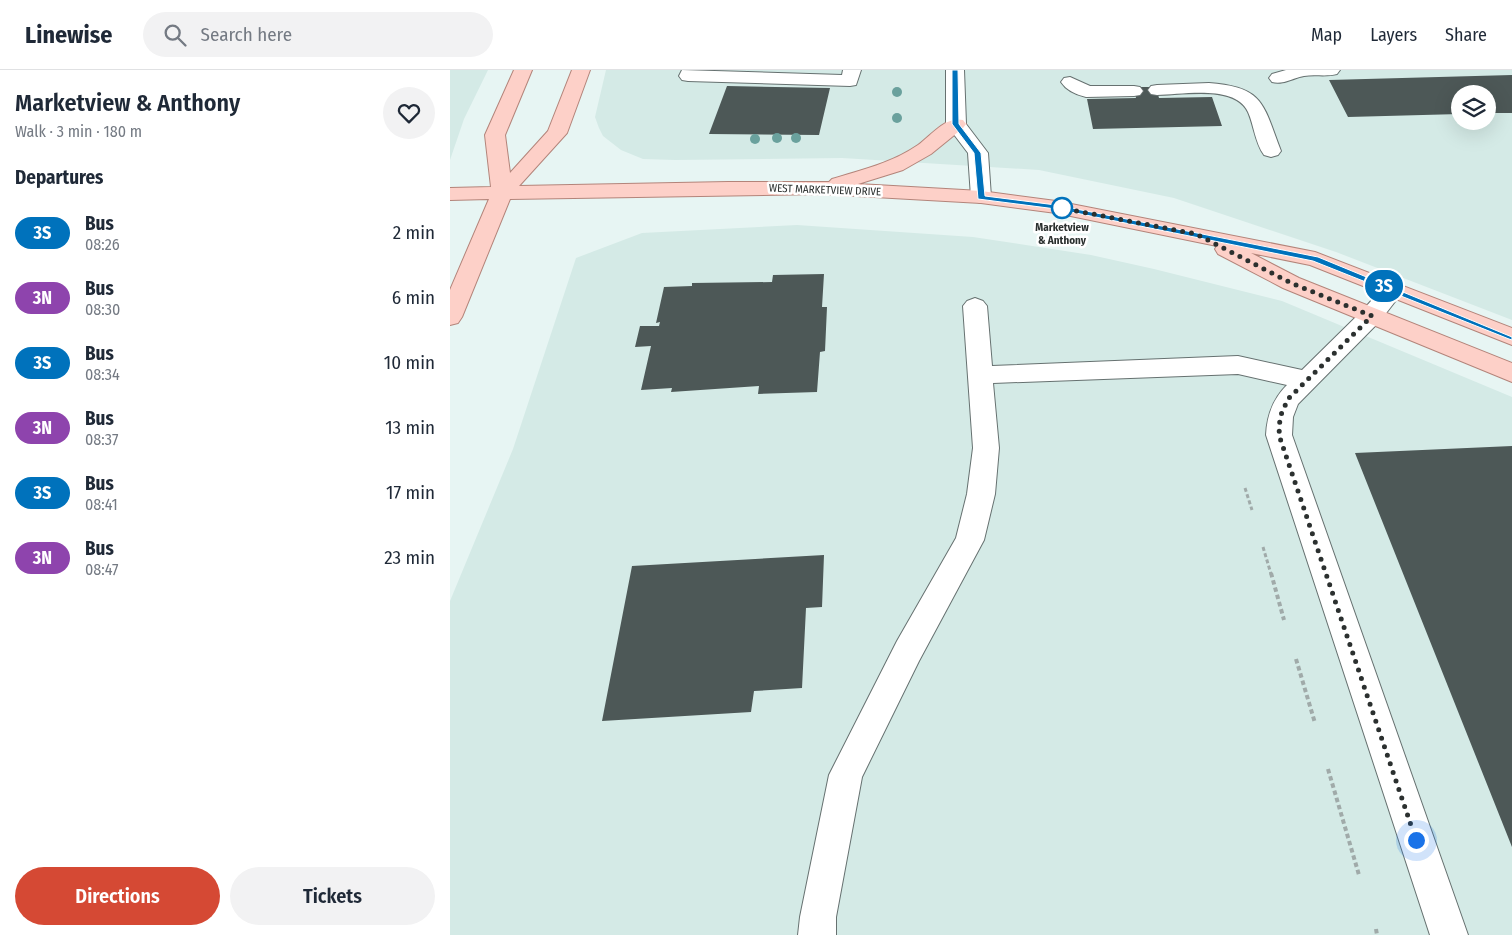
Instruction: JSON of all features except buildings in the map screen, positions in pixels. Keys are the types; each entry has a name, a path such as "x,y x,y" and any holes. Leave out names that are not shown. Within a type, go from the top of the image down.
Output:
{"main road":[{"path":"502,193 495,135 523,70"},
{"path":"450,317 502,193 557,133 581,70"},
{"path":"821,188 896,166 924,150 956,124"},
{"name":"WEST MARKETVIEW DRIVE","path":"450,194 728,188 821,188 981,197 1056,207 1315,259 1512,337"},
{"name":"WEST MARKETVIEW DRIVE","path":"1196,234 1291,283 1512,374"}],"street":[{"path":"690,70 688,76 850,81 852,70"},
{"path":"955,70 956,124 978,153 981,197"},
{"path":"1278,78 1305,70 1331,70"},
{"path":"1070,82 1086,92 1134,91"},
{"path":"1157,90 1227,89 1244,94 1253,104 1271,150"},
{"path":"1393,290 1372,316 1288,399 1280,417 1279,435 1449,935"},
{"path":"817,935 818,917 846,775 908,651 970,540 981,494 986,448 975,306"},
{"path":"980,375 1238,366 1307,380"}],"path":[{"path":"1245,488 1252,510"},
{"path":"1263,547 1284,620"},
{"path":"1296,659 1315,723"},
{"path":"1328,769 1359,874"},
{"path":"1376,929 1378,935"}],"shaded area":[{"path":"450,70 488,70 464,119 450,160"},
{"path":"606,70 1512,70 1512,320 1336,252 1174,198 1039,170 842,158 643,159 621,150 603,136 595,117"},
{"path":"797,225 973,237 1091,255 1154,269 1282,301 1512,397 1512,935 450,935 450,601 513,449 576,258 642,233"}],"bus line":[{"name":"3S","path":"955,70 956,124 978,153 981,197 1056,207 1315,259 1512,337"}],"place":[{"name":"Marketview & Anthony","path":"1062,208"}],"route":[{"path":"1062,208 1056,207 1196,234 1291,283 1372,316 1288,399 1280,417 1279,435 1416,840"}]}
